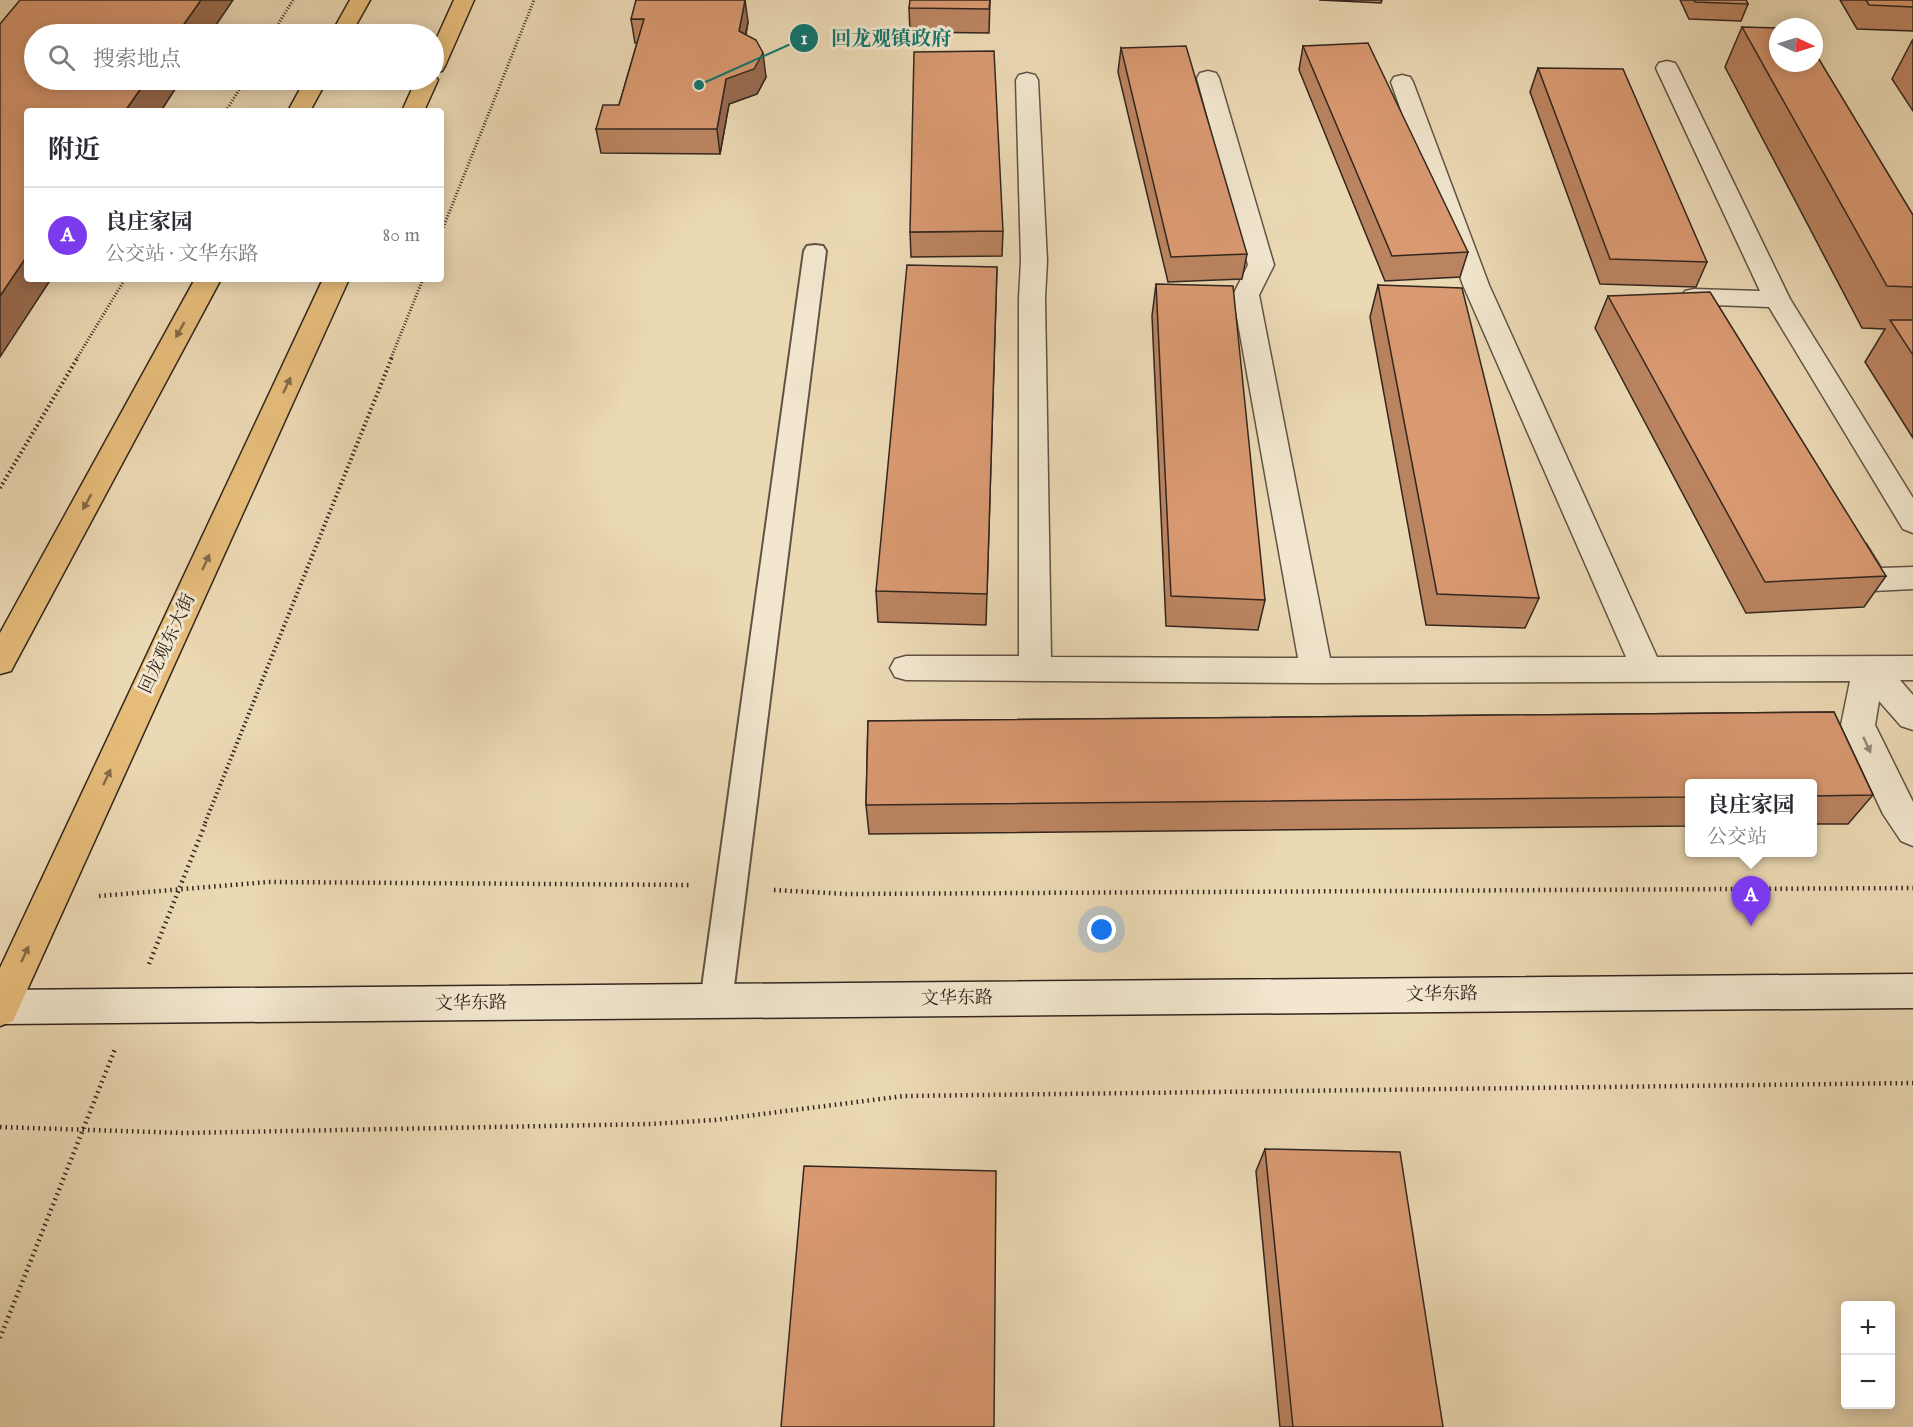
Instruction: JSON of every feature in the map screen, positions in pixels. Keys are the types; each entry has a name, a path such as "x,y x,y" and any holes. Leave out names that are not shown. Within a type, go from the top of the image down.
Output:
{"main road":[{"path":"347,24 360,0"},
{"path":"444,44 464,0"},
{"path":"301,108 311,90"},
{"path":"414,108 423,90"},
{"path":"0,662 206,282"},
{"name":"回龙观东大街","path":"0,1008 335,282"}],"street":[{"path":"1667,68 1777,299 1913,522"},
{"path":"1208,78 1262,265 1246,295 1316,671"},
{"path":"1027,81 1034,261 1032,310 1035,669"},
{"path":"1402,82 1476,285 1647,669"},
{"path":"1720,338 1694,297 1777,299"},
{"path":"1841,530 1873,580 1913,578"},
{"path":"906,668 1316,671 1913,668"},
{"path":"1869,668 1913,717"},
{"path":"1869,668 1858,725 1895,804 1913,831"},
{"name":"文华东路","path":"0,1008 1913,991"}],"lane":[{"path":"716,1002 815,251"}],"path":[{"path":"278,24 293,0"},
{"path":"444,225 534,0"},
{"path":"228,108 239,90"},
{"path":"0,488 123,282"},
{"path":"201,834 422,282"},
{"path":"50,900 268,882 731,886 847,894 1913,888"},
{"path":"0,1127 183,1133 639,1124 715,1120 904,1096 1913,1083"},
{"path":"0,1338 31,1260"}],"building":[{"path":"20,0 201,0 184,24 24,24 24,90 140,90 127,108 24,108 24,260 0,296 0,24"},
{"path":"636,0 745,0 739,31 756,40 763,53 754,69 726,79 717,129 596,129 603,105 619,105 644,19 631,19"},
{"path":"910,0 990,0 989,9 909,8"},
{"path":"1694,0 1746,0 1748,4 1695,2"},
{"path":"1866,0 1913,0 1913,7 1869,5"},
{"path":"1742,27 1769,28 1769,72 1823,72 1823,66 1913,215 1913,287 1887,286"},
{"path":"1368,43 1468,252 1392,256 1303,46"},
{"path":"1186,46 1247,254 1171,257 1121,48"},
{"path":"994,51 1003,231 910,232 914,52"},
{"path":"1538,68 1623,69 1707,262 1610,259"},
{"path":"907,265 997,267 987,594 876,591"},
{"path":"1156,284 1233,286 1265,600 1171,596"},
{"path":"1378,285 1462,288 1539,598 1437,594"},
{"path":"1710,292 1886,576 1765,582 1608,296"},
{"path":"1890,320 1913,320 1913,355"},
{"path":"1834,712 1873,795 1817,796 1817,779 1685,779 1685,797 866,805 868,721"},
{"path":"1265,1149 1400,1152 1443,1427 1293,1427"},
{"path":"804,1166 996,1171 994,1427 781,1427"}],"place":[{"name":"回龙观镇政府","path":"699,85"},
{"name":"良庄家园","path":"1751,926"}]}
